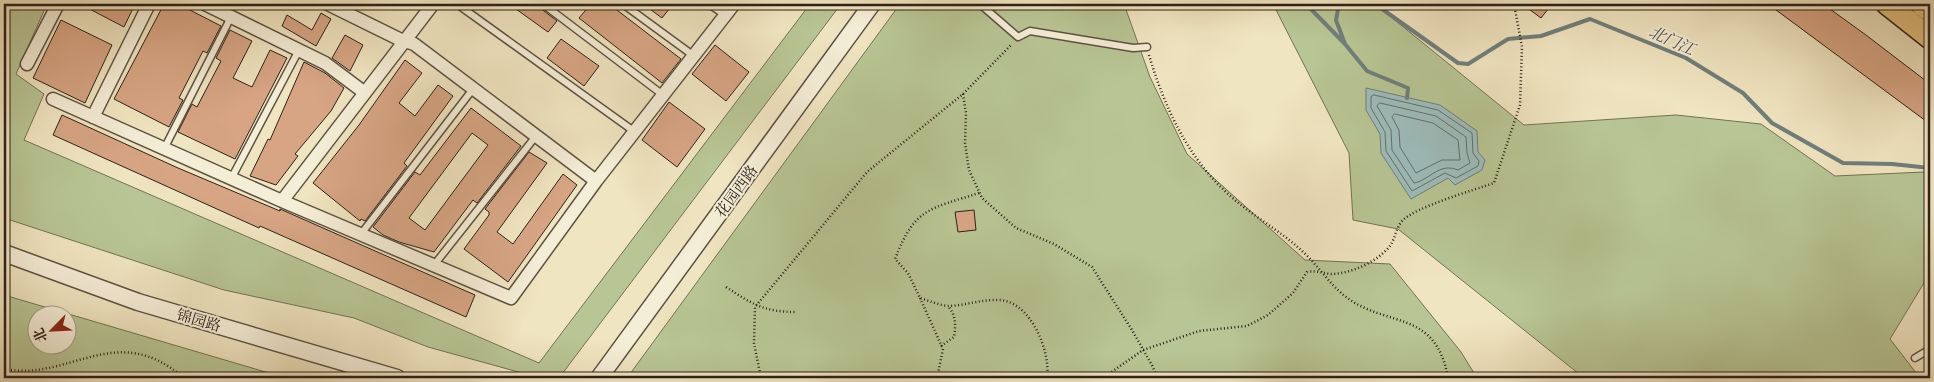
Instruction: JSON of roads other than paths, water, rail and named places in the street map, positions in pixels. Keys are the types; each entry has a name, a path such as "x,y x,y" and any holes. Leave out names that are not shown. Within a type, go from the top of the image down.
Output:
{"highway":[{"path":"1887,4 1930,38"},
{"path":"1921,4 1930,11"}],"street":[{"path":"27,64 58,4"},
{"path":"93,117 149,4"},
{"path":"205,4 324,63 364,93"},
{"path":"328,4 414,44 596,181"},
{"path":"282,201 433,4"},
{"path":"53,98 231,179 511,298 596,181 734,4"},
{"name":"花园西路","path":"599,378 872,4"},
{"name":"锦园路","path":"4,253 138,302 397,378"}],"lane":[{"path":"457,4 635,132"},
{"path":"543,4 663,95"},
{"path":"623,4 694,56"},
{"path":"709,4 725,15"},
{"path":"980,4 1018,37 1030,32 1133,48 1147,47"},
{"path":"164,149 231,17"},
{"path":"231,179 299,50"},
{"path":"361,234 474,89"},
{"path":"434,265 536,136"},
{"path":"1915,358 1930,348"}],"water":[{"path":"1366,88 1440,105 1477,131 1478,152 1485,160 1482,170 1455,185 1448,178 1411,199 1381,153 1380,134 1366,110"}],"waterway":[{"name":"北门江","path":"1306,4 1345,44 1336,20 1339,4"},
{"name":"北门江","path":"1375,4 1458,63 1468,64 1508,39 1541,36 1590,19 1686,58 1743,93 1772,123 1843,163 1892,164 1930,168"},
{"path":"1345,44 1367,71 1408,88 1407,98"}]}
